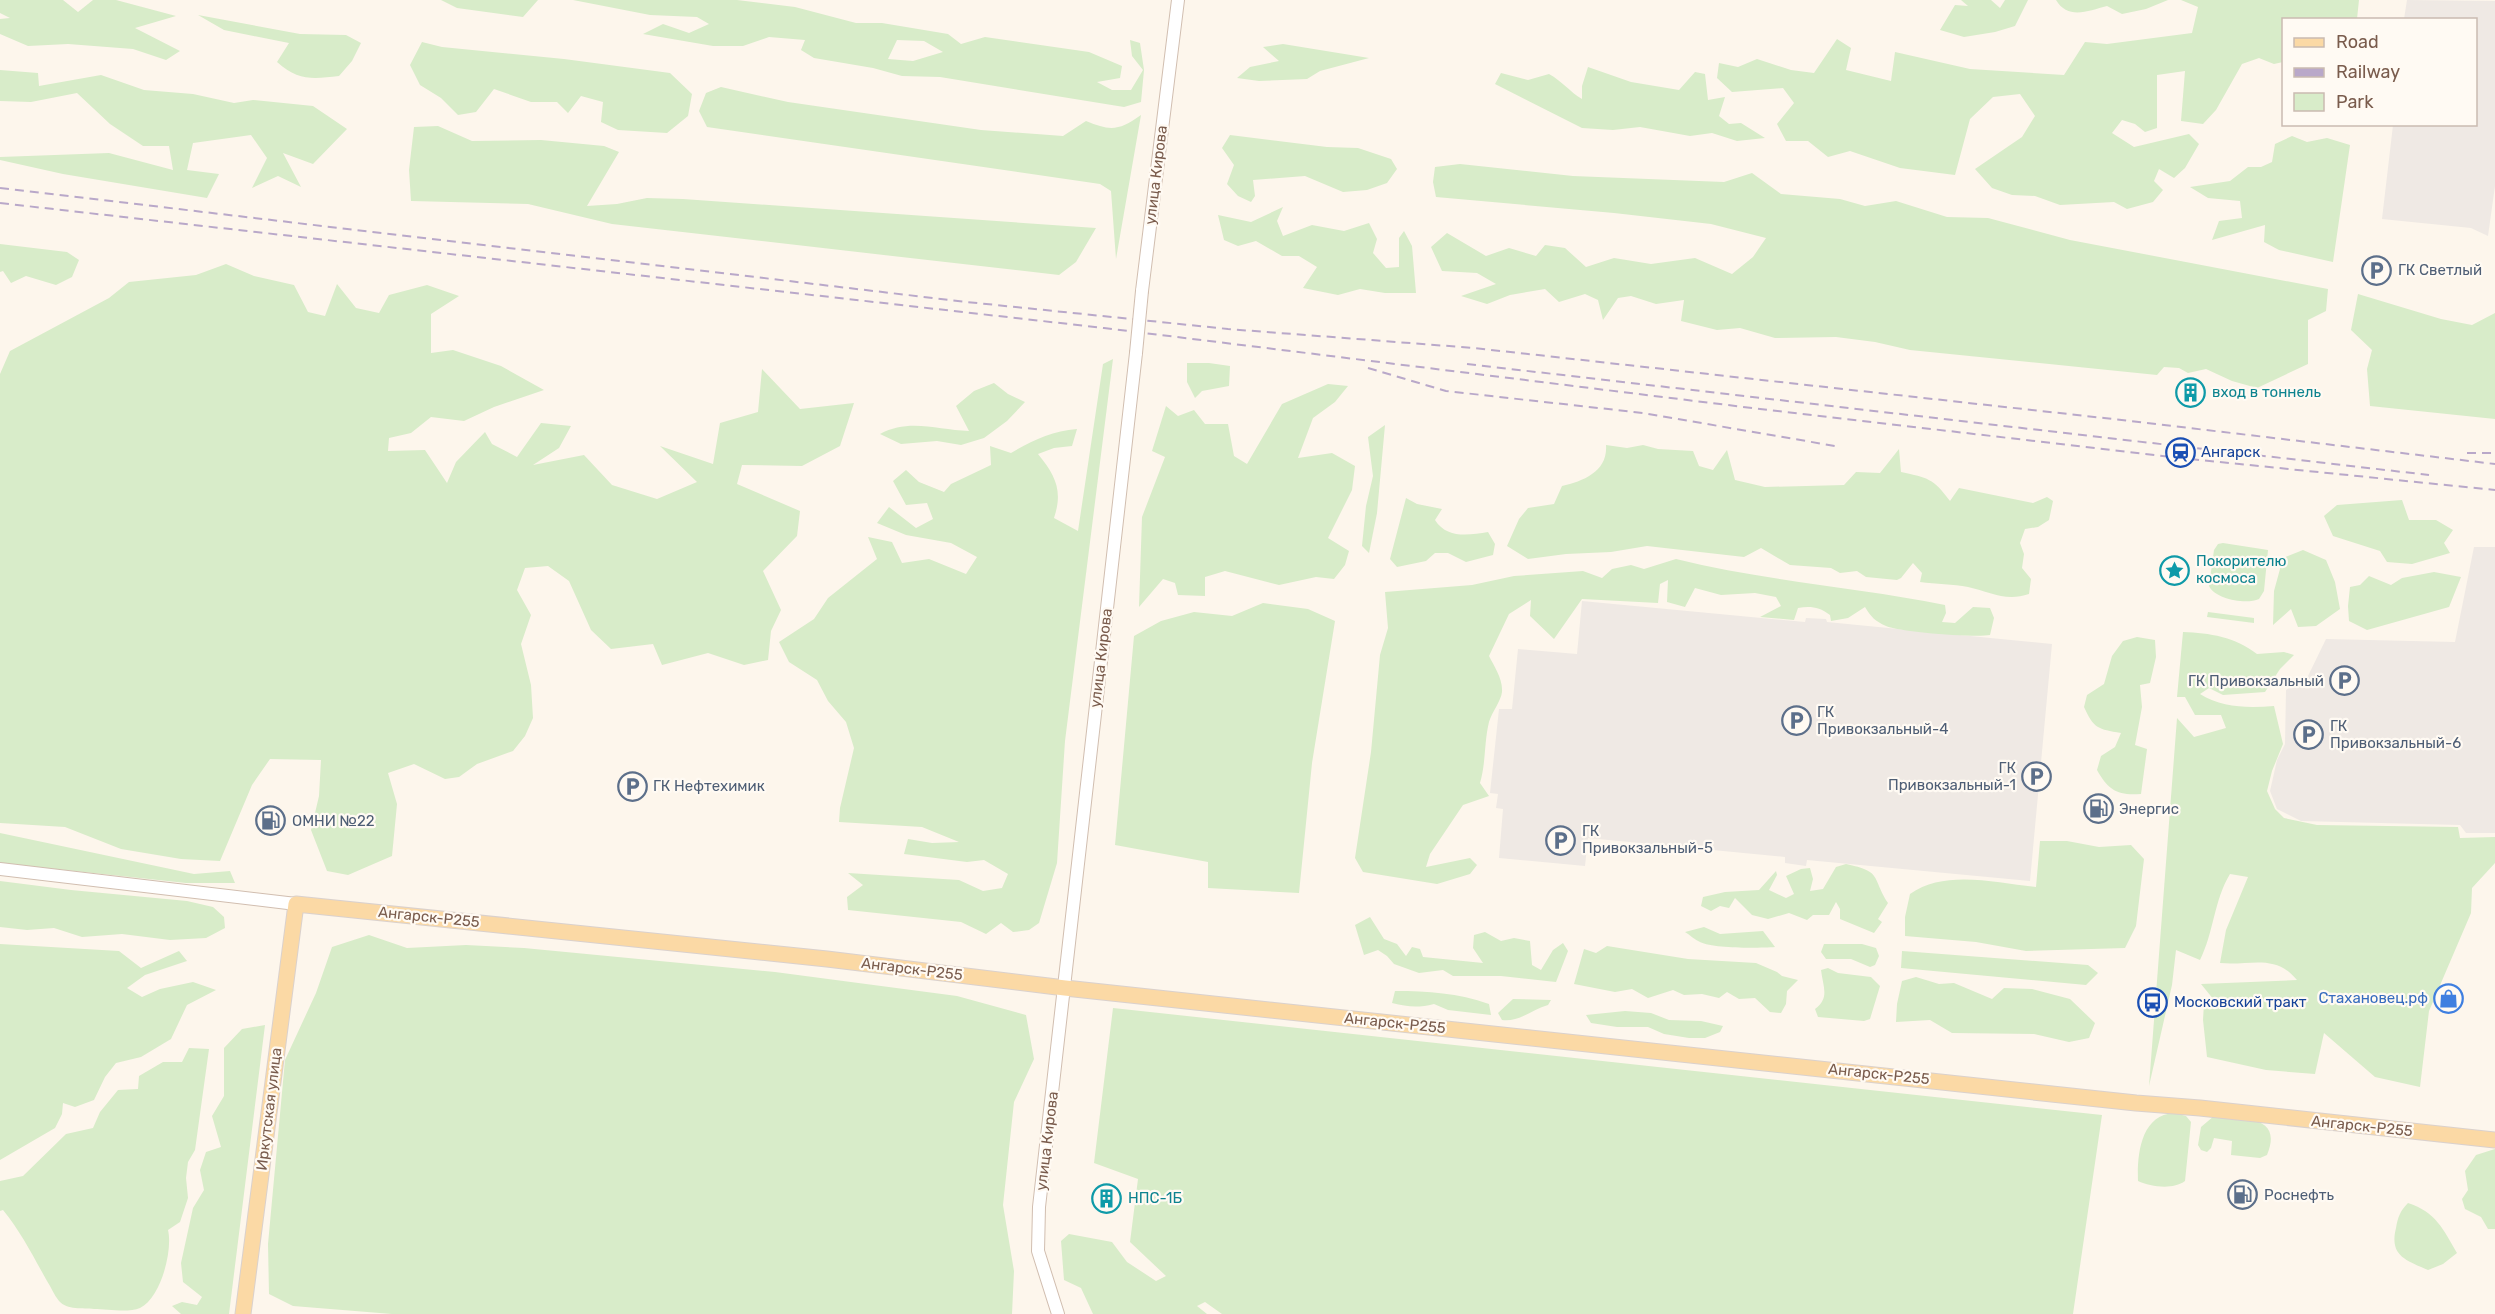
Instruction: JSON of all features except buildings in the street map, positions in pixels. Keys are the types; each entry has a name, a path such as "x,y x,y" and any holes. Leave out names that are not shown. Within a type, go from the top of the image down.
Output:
{"main road":[{"name":"Ангарск-Р255","path":"296,904 827,959 1065,987 2495,1140"},
{"name":"Иркутская улица","path":"243,1314 296,904"}],"street":[{"name":"улица Кирова","path":"1058,1314 1038,1251 1039,1207 1142,291 1178,0"},
{"path":"0,870 296,904"}],"shaded area":[{"path":"2407,0 2495,1 2495,186 2488,236 2471,228 2382,219 2393,126 2477,126 2477,18 2404,18"},
{"path":"2474,547 2495,547 2495,833 2466,833 2460,825 2301,821 2277,809 2270,791 2277,760 2285,744 2286,690 2308,676 2326,639 2455,642"},
{"path":"1582,601 1805,622 1806,618 1826,619 1827,622 2052,644 2030,881 1807,860 1806,866 1785,863 1785,857 1588,838 1585,866 1499,858 1503,809 1496,808 1498,794 1490,793 1499,709 1512,709 1518,649 1577,654"}],"green space":[{"path":"0,0 63,0 78,12 93,0 116,0 176,16 135,28 180,51 166,60 133,49 68,44 28,46 0,34 0,19 10,18 0,13"},
{"path":"441,0 538,0 523,17 457,8"},
{"path":"573,0 737,0 795,7 856,23 882,23 948,34 961,44 985,37 1089,52 1122,66 1120,78 1097,82 1112,90 1131,90 1143,70 1132,56 1130,40 1140,43 1144,70 1141,102 1124,107 940,77 902,76 873,68 814,58 801,50 805,40 769,37 743,46 713,46 643,34 663,24 689,33 709,24 697,17 650,15","holes":["897,40 924,41 943,52 913,61 888,59"]},
{"path":"1961,0 1991,0 2000,8 2005,0 2028,0 2015,26 1964,37 1940,30 1955,5 1968,6"},
{"path":"2056,0 2168,0 2146,9 2122,14 2107,6 2086,12 2072,12 2066,10"},
{"path":"2181,0 2359,0 2357,18 2282,18 2282,62 2274,64 2259,58 2242,64 2216,110 2203,124 2181,121 2185,71 2157,75 2157,128 2145,132 2135,124 2122,120 2112,133 2134,147 2189,134 2199,144 2185,168 2174,178 2159,169 2154,181 2163,190 2153,202 2127,209 2114,202 2060,205 2035,196 2012,195 1992,188 1975,169 2022,137 2035,116 2020,94 1993,97 1970,119 1955,175 1900,168 1850,151 1828,157 1808,141 1786,141 1777,124 1794,103 1783,88 1732,92 1717,78 1719,63 1738,67 1757,59 1791,70 1814,73 1837,39 1851,48 1846,70 1891,81 1895,52 1970,69 2064,75 2085,42 2107,44 2192,33 2198,7"},
{"path":"198,15 300,34 346,35 361,43 352,61 339,76 321,78 299,76 277,62 289,43 224,30"},
{"path":"422,42 442,47 564,59 670,73 692,94 688,116 667,133 618,130 601,122 603,102 581,96 568,113 557,102 531,102 494,89 476,112 458,115 441,98 420,85 410,65"},
{"path":"1283,44 1369,58 1320,71 1307,79 1259,81 1237,78 1250,67 1279,61 1263,47"},
{"path":"1588,67 1631,82 1679,90 1695,72 1705,74 1708,100 1725,97 1719,116 1729,124 1741,123 1765,138 1737,141 1712,133 1690,136 1640,127 1613,130 1582,128 1495,84 1501,73 1528,80 1549,74 1582,99 1582,86"},
{"path":"0,70 38,73 39,86 101,75 144,90 193,94 234,103 253,100 313,106 347,129 313,164 283,153 301,187 278,176 252,188 267,158 251,135 193,143 187,170 219,174 207,198 63,174 0,160 0,157 109,153 173,170 169,146 143,146 110,124 77,93 31,102 0,101"},
{"path":"721,87 788,102 981,130 1063,136 1086,121 1102,127 1114,128 1141,115 1116,259 1111,191 1100,184 707,127 699,111 706,93"},
{"path":"438,126 472,141 541,140 604,146 619,152 587,206 617,204 647,198 683,199 1096,228 1076,262 1059,275 612,224 528,204 411,201 409,170 414,127"},
{"path":"1230,135 1327,147 1358,148 1391,159 1397,169 1387,183 1367,190 1343,192 1305,176 1253,180 1255,196 1251,202 1238,196 1227,184 1234,165 1222,148"},
{"path":"2292,136 2307,142 2327,138 2350,145 2333,262 2279,250 2264,242 2265,225 2212,240 2219,221 2242,218 2240,201 2208,198 2190,187 2230,181 2248,167 2261,167 2272,162 2275,144"},
{"path":"1460,164 1573,176 1724,182 1752,173 1781,194 1840,199 1865,206 1896,201 1947,217 1988,218 2070,240 2328,289 2326,311 2308,320 2308,364 2257,388 2232,381 2206,369 2188,373 2179,368 2164,367 2157,375 1910,350 1875,342 1836,337 1775,338 1740,328 1717,330 1681,321 1684,300 1656,304 1631,296 1618,298 1603,320 1598,300 1585,294 1559,302 1545,289 1510,295 1487,304 1461,296 1496,284 1477,273 1442,271 1431,247 1447,233 1486,256 1509,248 1536,256 1545,245 1565,248 1586,267 1614,258 1651,264 1695,258 1732,274 1753,257 1766,238 1711,224 1436,197 1433,182 1435,167"},
{"path":"1283,207 1277,221 1283,236 1312,225 1344,231 1369,223 1377,239 1373,253 1386,268 1399,267 1399,238 1404,231 1412,246 1416,293 1385,293 1360,289 1338,295 1303,288 1317,267 1299,256 1282,256 1256,241 1238,246 1224,240 1218,215 1251,222"},
{"path":"0,244 67,252 79,260 72,277 56,285 26,276 11,283 3,271 0,272"},
{"path":"226,264 254,276 294,285 308,312 325,316 337,284 356,308 379,313 389,295 427,285 459,296 431,314 431,353 453,350 501,366 544,390 494,407 464,421 431,417 411,433 389,438 388,451 425,450 447,483 456,462 485,432 492,444 517,457 541,423 571,426 559,448 533,465 584,455 612,485 657,499 697,482 660,446 713,464 720,423 758,412 762,369 800,409 854,403 840,446 802,466 742,465 737,484 800,511 797,536 763,571 781,610 771,631 768,660 744,665 708,653 662,665 653,644 611,649 591,630 569,581 548,566 525,568 517,590 531,615 521,644 531,685 533,718 525,736 513,751 477,764 459,777 445,779 414,764 388,773 397,804 392,856 348,875 327,871 311,830 319,796 321,760 270,759 252,785 220,861 181,859 121,849 65,827 0,823 0,374 10,351 109,298 129,282 196,275"},
{"path":"2358,294 2441,319 2472,325 2495,313 2495,419 2370,406 2367,369 2372,350 2351,330"},
{"path":"1113,359 1065,741 1057,863 1039,923 1029,930 1013,932 1001,923 986,934 961,922 848,910 847,897 863,885 848,873 959,880 983,891 1002,888 1008,874 984,860 967,862 904,854 908,839 932,843 959,842 922,827 839,822 840,808 854,748 846,722 828,701 817,680 789,662 779,642 814,619 828,598 877,559 868,537 892,542 902,563 929,559 966,574 977,557 951,543 906,535 877,523 889,507 916,528 933,519 927,503 906,505 893,481 906,470 919,482 944,492 951,484 991,465 990,446 1011,453 1043,437 1077,429 1072,446 1054,448 1038,454 1049,469 1058,492 1054,518 1078,531 1103,364"},
{"path":"1187,363 1230,366 1229,386 1202,391 1195,398 1187,382"},
{"path":"994,383 1008,394 1025,402 1007,421 984,438 961,445 937,441 901,444 880,434 891,429 913,426 969,431 956,406 974,391"},
{"path":"1328,384 1348,386 1335,402 1313,418 1298,458 1332,453 1355,466 1352,490 1328,538 1349,551 1345,565 1334,579 1316,577 1279,585 1225,571 1205,577 1205,596 1178,595 1175,583 1163,579 1139,607 1142,517 1165,457 1152,451 1166,406 1178,416 1194,410 1205,424 1228,424 1234,456 1247,464 1282,404"},
{"path":"1385,425 1377,513 1369,553 1362,546 1366,506 1373,476 1368,437"},
{"path":"1606,445 1627,448 1643,445 1658,449 1693,451 1699,466 1713,470 1727,450 1735,480 1765,487 1844,485 1856,472 1880,473 1899,449 1901,472 1929,480 1950,501 1959,488 2033,503 2047,497 2053,501 2049,520 2038,527 2025,529 2020,543 2024,554 2022,568 2031,579 2029,594 2013,597 1962,586 1920,582 1922,573 1913,563 1897,580 1866,577 1857,571 1840,573 1831,568 1790,565 1761,548 1744,557 1647,546 1611,552 1528,559 1507,546 1519,519 1528,508 1554,504 1562,486 1586,478 1593,473 1603,462"},
{"path":"1406,498 1417,504 1442,509 1435,520 1452,533 1488,532 1495,544 1493,555 1466,562 1448,553 1435,553 1426,561 1397,567 1390,559"},
{"path":"2402,500 2409,520 2436,520 2453,530 2444,543 2450,553 2412,564 2387,562 2380,551 2333,536 2324,516 2337,505"},
{"path":"2218,544 2268,550 2264,591 2259,599 2231,600 2212,591 2209,586 2214,550"},
{"path":"2303,550 2326,560 2335,582 2340,609 2316,626 2298,627 2291,609 2273,625 2274,591 2283,558"},
{"path":"1676,559 1743,573 1945,605 1946,613 1942,622 1955,623 1973,607 1990,608 1994,618 1990,635 1970,636 1921,632 1886,626 1871,616 1865,607 1848,618 1831,621 1830,615 1811,607 1798,608 1794,620 1760,617 1781,606 1776,597 1755,593 1721,595 1695,588 1685,607 1667,602 1668,580 1660,584 1658,603 1582,599 1554,639 1530,616 1531,600 1509,614 1489,656 1500,678 1502,692 1489,722 1480,783 1489,796 1463,805 1430,854 1426,867 1470,858 1477,865 1470,874 1437,884 1363,872 1355,858 1371,752 1380,655 1388,628 1385,592 1472,585 1514,576 1583,571 1602,578 1612,569 1631,565 1644,569"},
{"path":"2434,572 2461,577 2449,607 2367,630 2349,621 2350,587 2360,585 2369,576 2391,585 2402,578"},
{"path":"1263,603 1308,609 1335,621 1312,763 1299,893 1208,888 1208,862 1115,845 1134,636 1161,621 1194,612 1232,616"},
{"path":"2208,612 2254,618 2254,623 2207,617"},
{"path":"2183,632 2222,637 2249,648 2257,654 2284,652 2294,655 2280,669 2265,692 2223,695 2209,688 2200,694 2217,702 2236,706 2274,706 2283,744 2267,791 2275,809 2284,818 2317,825 2458,827 2460,838 2495,837 2495,863 2472,888 2471,913 2429,1011 2420,1087 2375,1077 2324,1033 2315,1074 2266,1070 2207,1057 2203,1020 2204,1003 2214,1000 2201,984 2297,980 2280,966 2271,964 2220,963 2226,930 2248,877 2230,874 2221,894 2200,960 2176,950 2172,985 2149,1086 2177,718 2194,737 2226,728 2221,715 2195,715 2185,697 2177,697"},
{"path":"2137,637 2155,640 2156,657 2150,683 2140,685 2142,707 2135,745 2147,749 2141,794 2126,794 2110,787 2097,770 2101,756 2115,747 2121,733 2098,727 2084,707 2087,695 2104,684 2112,656 2123,641"},
{"path":"0,833 194,874 230,871 235,883 186,883 0,863"},
{"path":"2040,841 2067,841 2099,847 2131,845 2144,859 2136,926 2125,948 2026,951 1976,942 1905,936 1905,917 1910,894 1924,886 1939,882 1971,880 2036,887"},
{"path":"1846,864 1871,873 1888,903 1878,919 1882,922 1874,933 1840,919 1840,909 1836,902 1829,915 1813,915 1807,920 1789,913 1768,919 1752,915 1735,898 1729,908 1720,906 1711,911 1701,906 1703,897 1725,892 1759,890 1776,871 1777,875 1769,890 1786,898 1794,894 1786,876 1801,869 1810,868 1813,879 1810,891 1823,889 1836,867"},
{"path":"0,881 187,901 213,907 224,917 225,928 206,938 170,940 122,934 82,937 54,928 27,930 0,927"},
{"path":"1370,917 1384,939 1397,944 1406,956 1412,947 1420,949 1423,957 1483,963 1473,948 1474,935 1485,932 1501,941 1514,938 1530,941 1532,965 1541,970 1553,950 1563,943 1568,951 1556,982 1501,976 1453,976 1443,970 1419,973 1394,964 1378,950 1364,955 1355,925"},
{"path":"1704,927 1720,934 1763,931 1775,947 1716,946 1700,942 1685,932"},
{"path":"369,935 407,948 466,945 524,948 775,972 957,996 1026,1015 1034,1059 1014,1102 1003,1205 1014,1271 1012,1314 392,1314 293,1306 269,1294 268,1244 285,1060 316,993 332,947"},
{"path":"0,944 119,951 141,968 179,951 187,961 145,975 127,988 142,997 160,989 193,982 216,990 187,1005 171,1039 141,1057 116,1063 105,1077 94,1100 75,1107 63,1103 62,1114 55,1128 0,1160"},
{"path":"1824,944 1862,944 1876,948 1879,956 1875,965 1870,967 1851,959 1826,959 1821,952"},
{"path":"1607,946 1688,959 1756,963 1782,976 1798,980 1787,991 1786,1004 1781,1013 1770,1012 1755,998 1739,999 1727,992 1719,998 1702,994 1684,995 1673,990 1648,998 1632,989 1615,992 1574,984 1584,949 1596,953"},
{"path":"1902,951 2088,965 2098,973 2086,985 1901,968"},
{"path":"1828,968 1838,973 1871,977 1880,986 1870,1019 1864,1021 1818,1017 1815,1009 1823,1001 1824,996 1821,970"},
{"path":"1916,977 1939,984 1954,983 1992,999 2004,988 2032,989 2070,999 2095,1023 2089,1038 2069,1042 2034,1034 1952,1033 1930,1020 1896,1022 1902,981"},
{"path":"1395,991 1431,992 1466,997 1489,1004 1491,1015 1448,1010 1434,1004 1413,1007 1392,1003"},
{"path":"1513,999 1551,1000 1548,1005 1520,1017 1502,1020 1498,1013"},
{"path":"1113,1008 2102,1115 2073,1314 1222,1314 1205,1302 1197,1306 1207,1314 1093,1314 1081,1288 1064,1280 1061,1241 1069,1234 1112,1242 1127,1262 1156,1281 1166,1276 1130,1242 1138,1179 1094,1163"},
{"path":"1625,1011 1651,1013 1669,1020 1701,1021 1723,1026 1720,1032 1705,1038 1689,1038 1664,1034 1648,1027 1617,1027 1591,1023 1586,1015"},
{"path":"265,1025 229,1314 181,1314 172,1306 182,1302 197,1305 202,1297 183,1282 181,1263 193,1208 204,1190 200,1170 206,1152 221,1147 212,1116 224,1096 224,1048 242,1029"},
{"path":"189,1048 209,1049 195,1150 188,1162 186,1178 188,1198 180,1222 168,1230 167,1261 159,1284 147,1303 140,1308 117,1310 66,1306 59,1301 16,1227 3,1210 0,1211 0,1181 23,1176 66,1134 93,1128 100,1112 118,1090 138,1089 139,1076 163,1062 182,1062"},
{"path":"2174,1113 2186,1116 2191,1122 2185,1181 2174,1186 2162,1187 2138,1181 2140,1148 2148,1128 2163,1115"},
{"path":"2214,1116 2247,1119 2265,1125 2270,1132 2271,1142 2267,1155 2260,1158 2231,1155 2232,1141 2214,1138 2207,1152 2201,1150 2198,1145 2201,1127"},
{"path":"2495,1149 2495,1229 2488,1229 2481,1217 2465,1209 2462,1199 2468,1190 2465,1171 2476,1155"},
{"path":"2408,1203 2426,1211 2438,1222 2457,1253 2443,1264 2428,1270 2406,1260 2397,1251 2394,1237 2401,1212"}],"railway":[{"path":"0,188 967,302 1228,329 1474,348 2495,464"},
{"path":"0,203 1104,328 2180,458 2495,490"},
{"path":"1467,364 2429,475"},
{"path":"1368,368 1446,391 1643,413 1835,446"},
{"path":"2467,453 2495,453"}],"place":[{"name":"ГК Светлый","path":"2377,270"},
{"name":"вход в тоннель","path":"2191,392"},
{"name":"Ангарск","path":"2180,452"},
{"name":"Покорителю космоса","path":"2175,570"},
{"name":"ГК Привокзальный","path":"2345,681"},
{"name":"ГК Привокзальный-4","path":"1796,721"},
{"name":"ГК Привокзальный-6","path":"2309,735"},
{"name":"ГК Привокзальный-1","path":"2037,777"},
{"name":"ГК Нефтехимик","path":"632,786"},
{"name":"Энергис","path":"2098,809"},
{"name":"ОМНИ №22","path":"271,821"},
{"name":"ГК Привокзальный-5","path":"1561,840"},
{"name":"Стахановец.рф","path":"2449,998"},
{"name":"Московский тракт","path":"2153,1002"},
{"name":"Роснефть","path":"2243,1195"},
{"name":"НПС-1Б","path":"1107,1198"}]}
